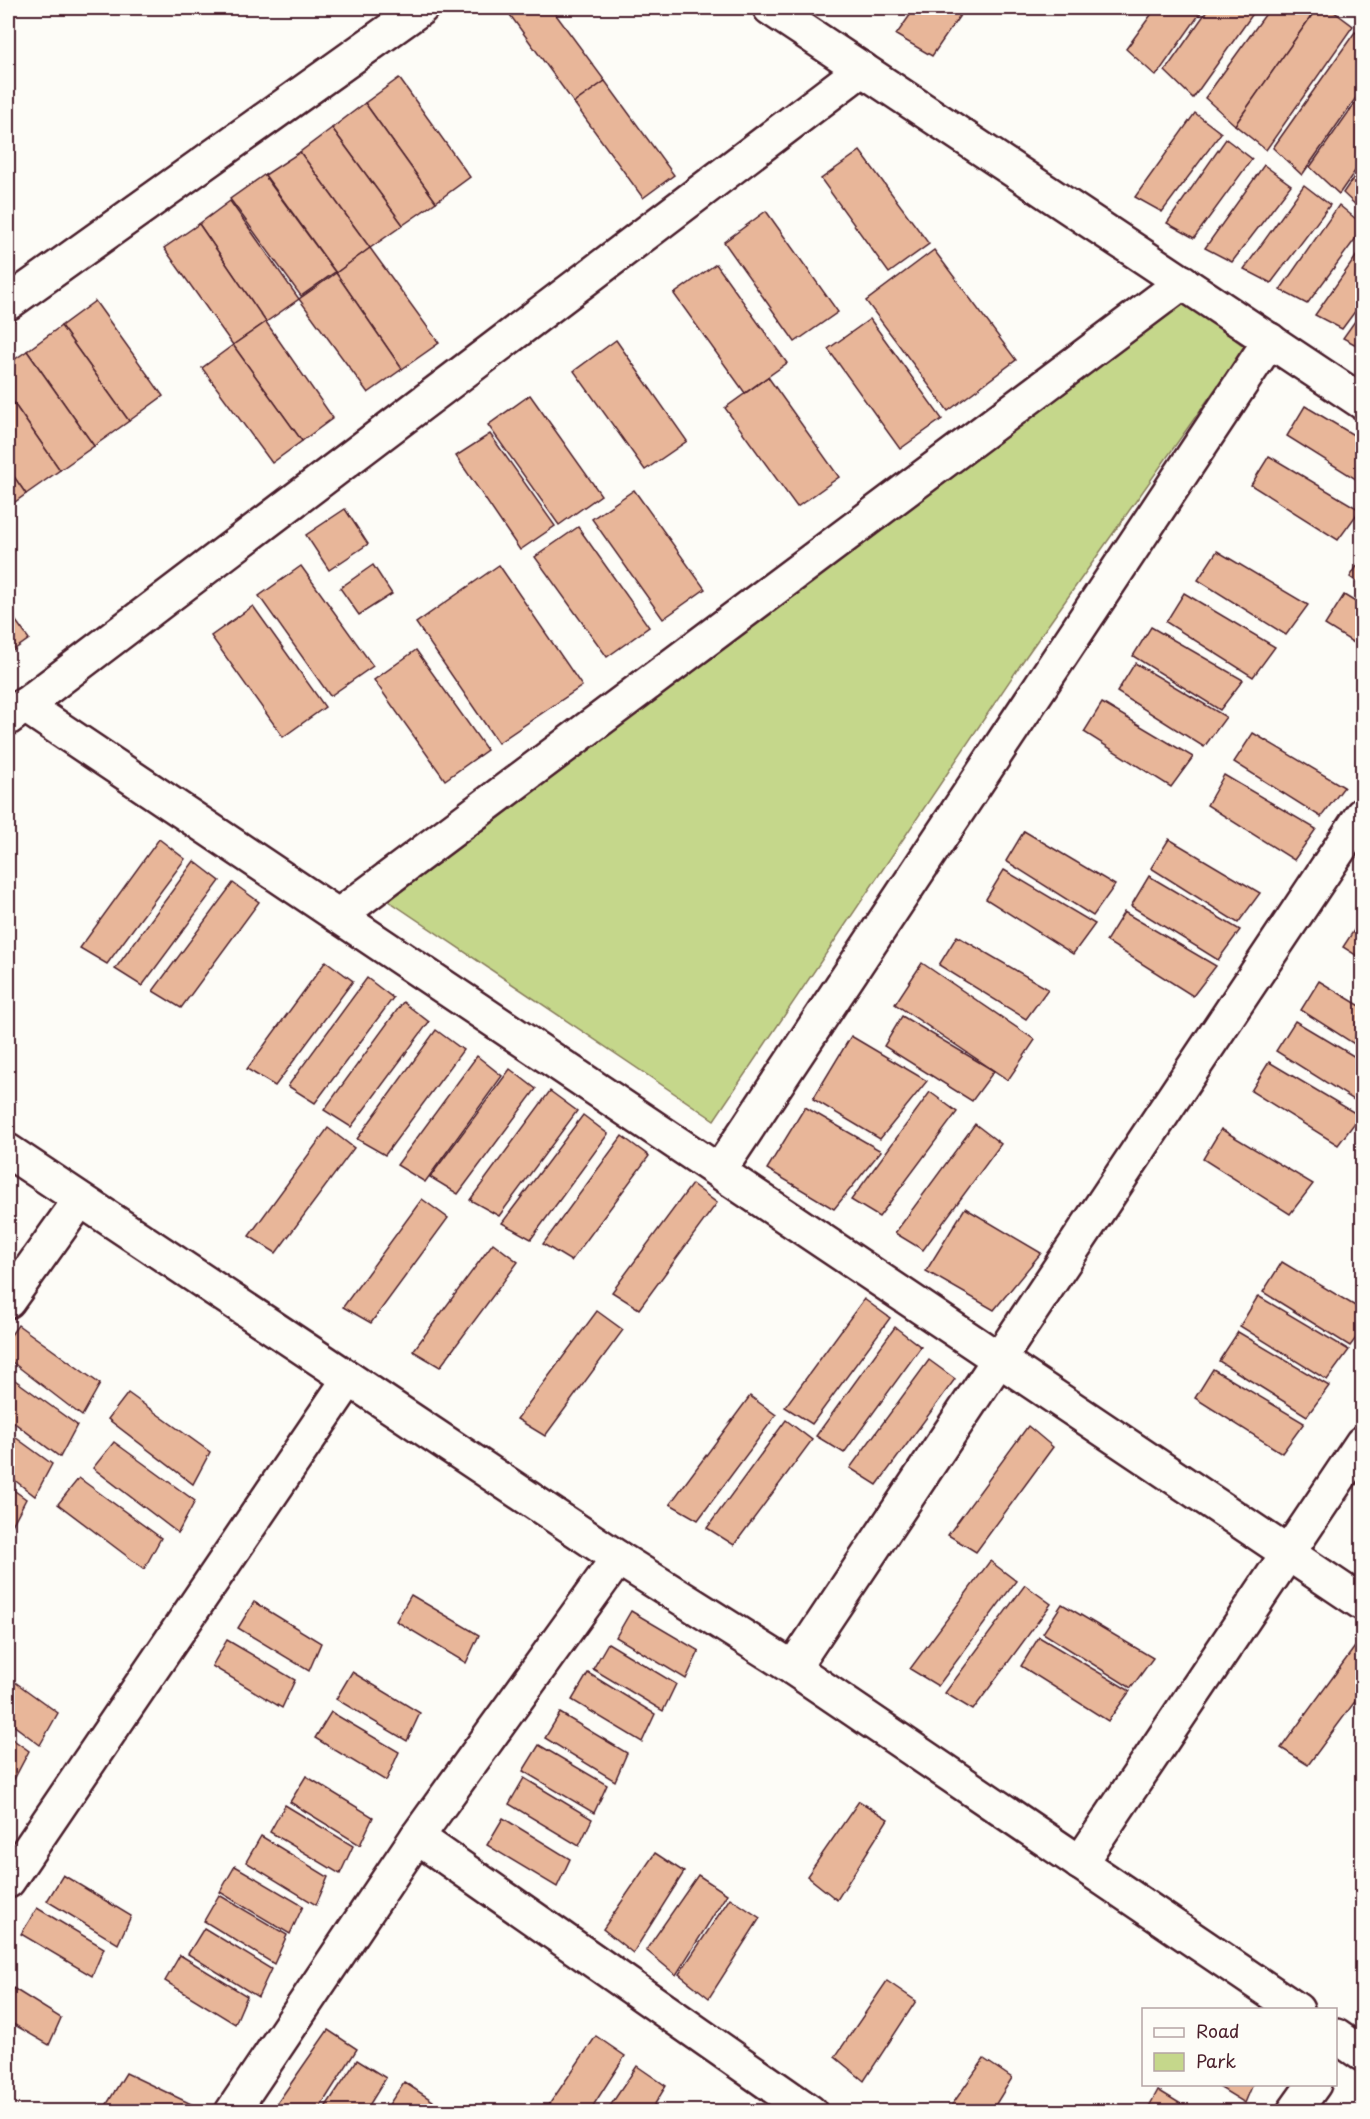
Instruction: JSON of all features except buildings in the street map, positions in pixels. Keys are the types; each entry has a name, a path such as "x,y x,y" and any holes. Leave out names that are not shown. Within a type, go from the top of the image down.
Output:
{"street":[{"path":"8,303 422,8"},
{"path":"770,8 1362,402"},
{"path":"862,69 16,712 338,916 1362,1603"},
{"path":"338,916 1183,282"},
{"path":"719,1171 1269,340"},
{"path":"793,1668 1362,815"},
{"path":"8,1151 618,1558 793,1668 1294,2008"},
{"path":"8,1301 80,1200"},
{"path":"8,1881 350,1379"},
{"path":"1080,1863 1362,1443"},
{"path":"232,2112 417,1837 618,1558"},
{"path":"417,1837 810,2112"},
{"path":"1294,2112 1313,2086"}],"green space":[{"path":"1180,299 1245,347 1027,655 714,1120 389,901"}]}
